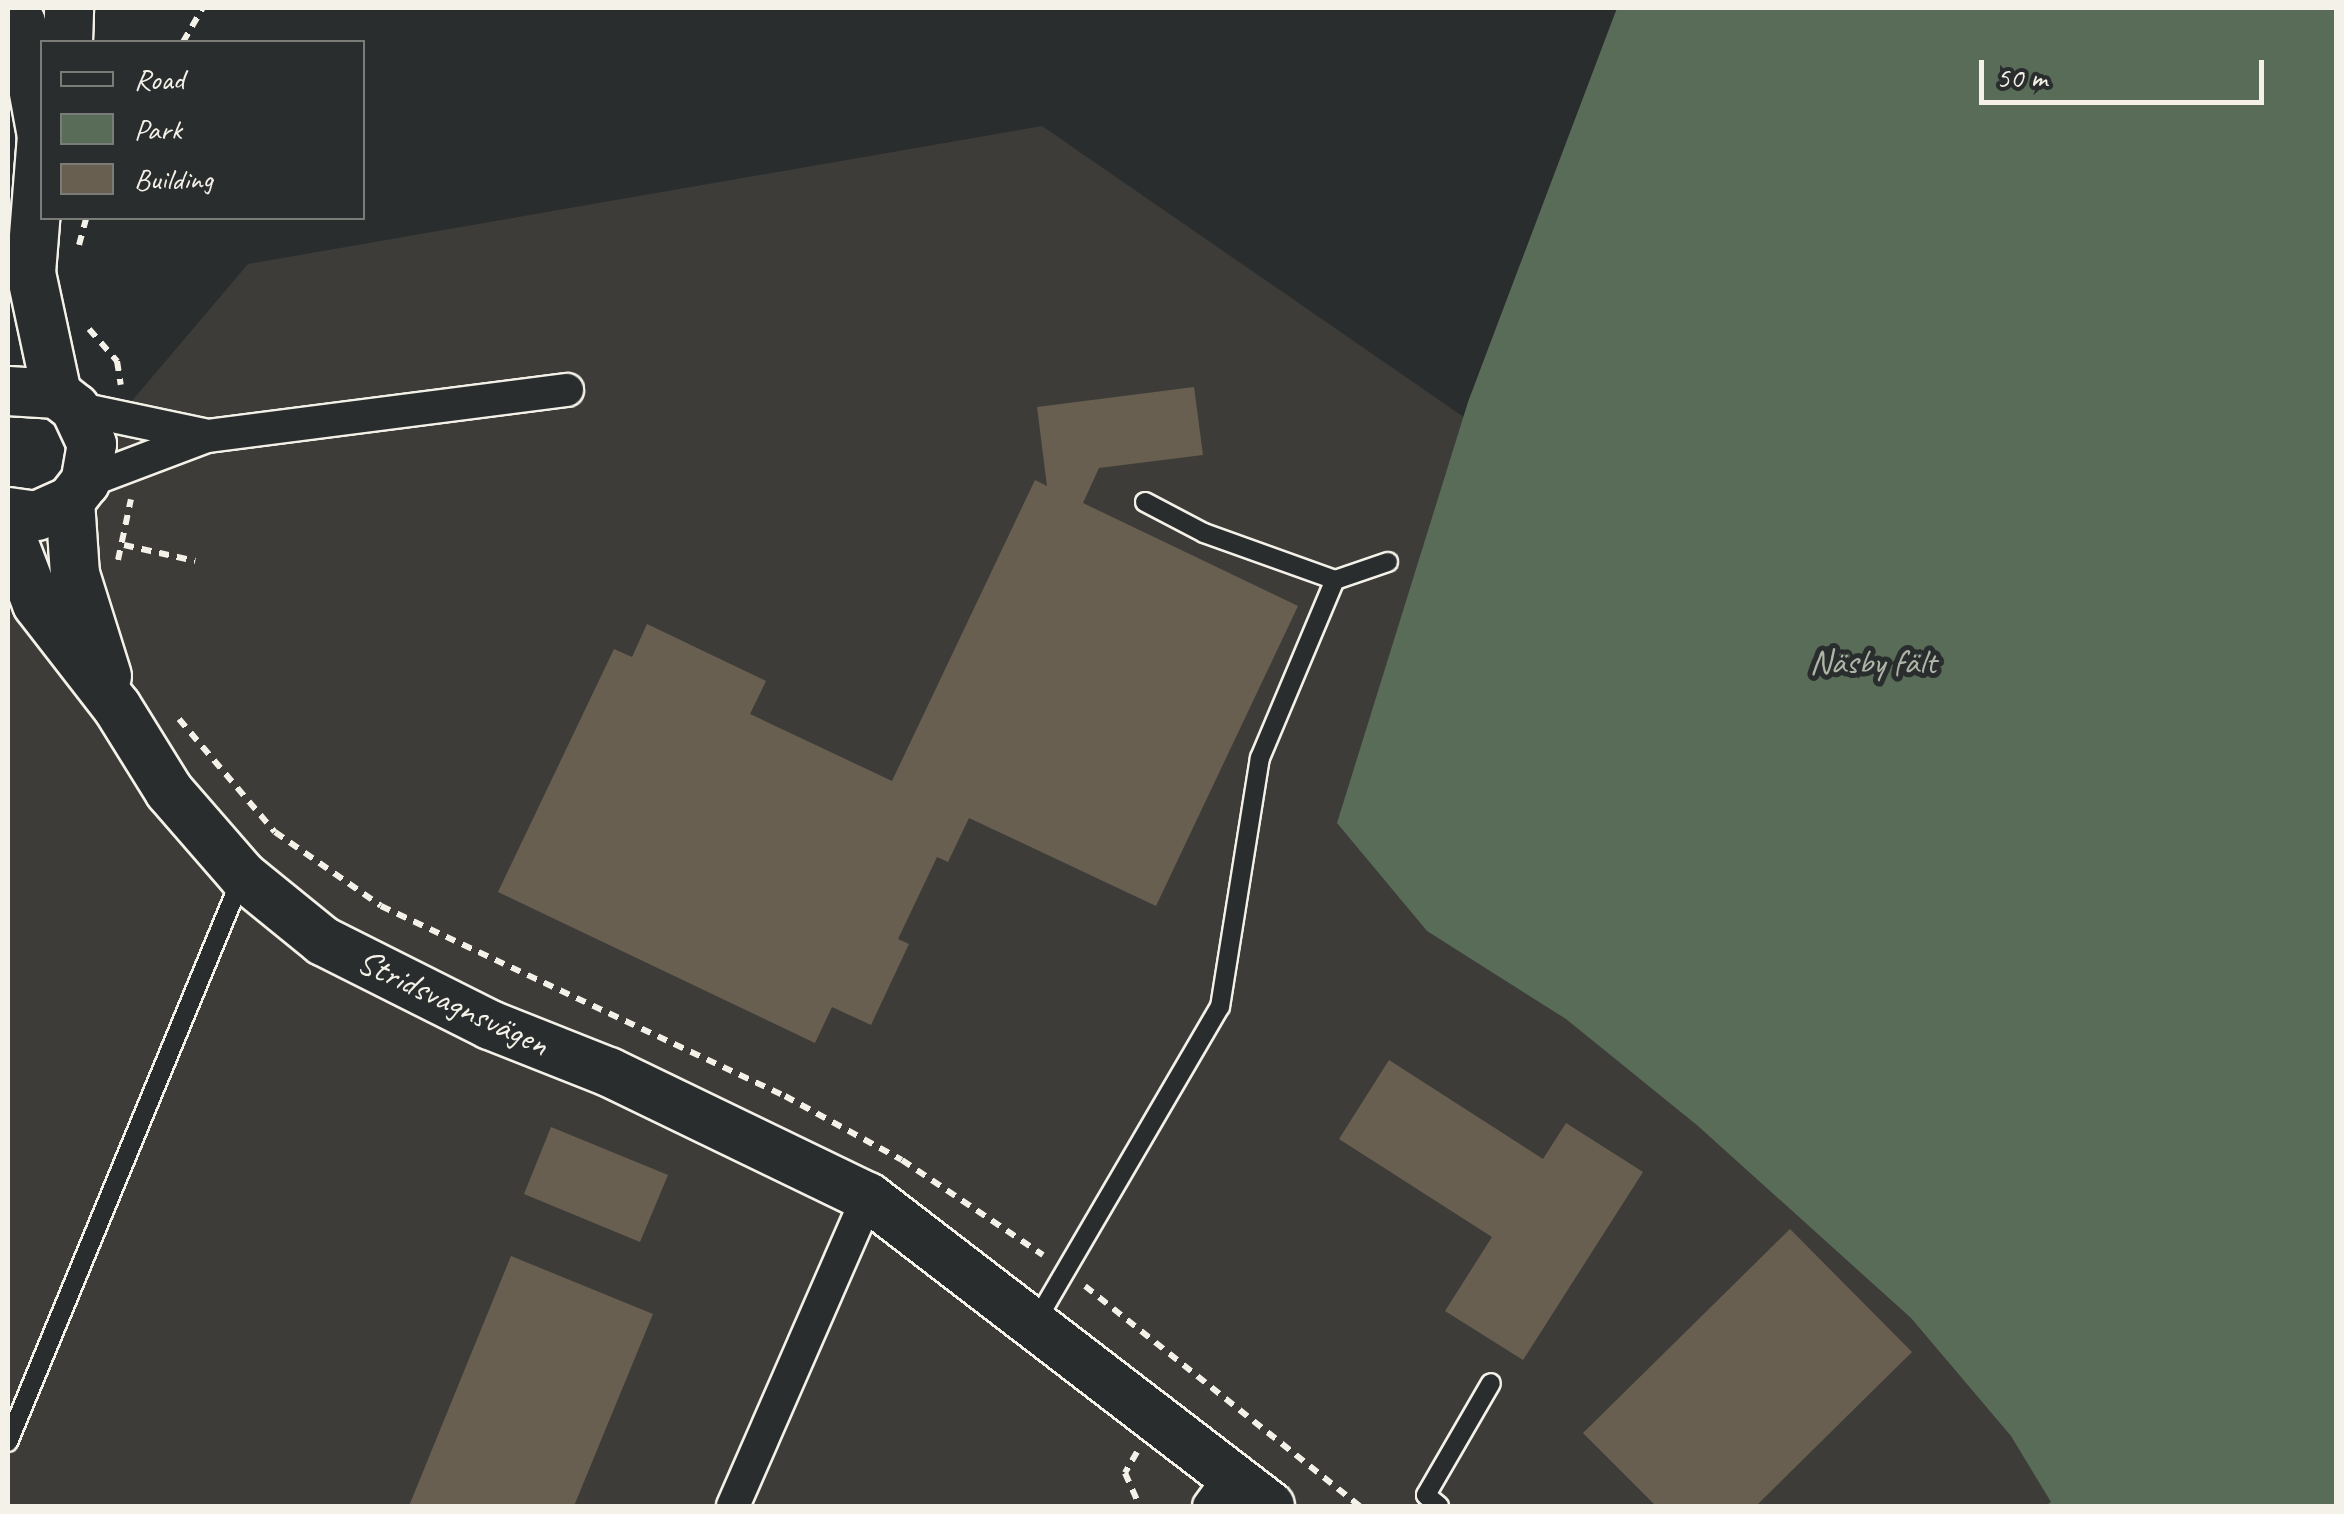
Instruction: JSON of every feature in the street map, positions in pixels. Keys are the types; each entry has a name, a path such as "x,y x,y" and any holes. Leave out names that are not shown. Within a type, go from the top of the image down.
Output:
{"street":[{"path":"10,10 56,8"},
{"path":"68,40 69,8"},
{"path":"10,10 21,23 40,123"},
{"path":"49,220 53,268 84,407"},
{"path":"8,331 53,268"},
{"path":"8,512 37,516 91,483 207,436 567,390"},
{"path":"8,391 207,436"},
{"name":"Stridsvagnsvägen","path":"84,407 92,444 91,483 75,574 117,708"},
{"name":"Stridsvagnsvägen","path":"8,528 38,604 117,708 169,791 243,876 323,941 868,1198 1035,1324 1220,1491 1270,1506"},
{"path":"733,1506 868,1198"}],"lane":[{"path":"1145,502 1204,533 1335,580 1388,562"},
{"path":"1035,1324 1220,1007 1260,758 1335,580"},
{"path":"8,1442 243,876"},
{"path":"1439,1506 1426,1495 1491,1383"}],"path":[{"path":"184,40 203,8"},
{"path":"53,268 85,220"},
{"path":"83,313 89,330 117,361 84,407"},
{"path":"91,483 132,491 130,529 115,568"},
{"path":"166,703 275,832 381,906 785,1096 902,1160 1066,1270 1360,1506"}],"shaded area":[{"path":"1042,126 1468,420 1972,1338 2075,1506 8,1506 8,547 248,264"}],"green space":[{"name":"Näsby fält","path":"1617,8 2336,8 2336,1506 2045,1506 2051,1502 2011,1436 1911,1318 1698,1126 1566,1019 1427,931 1337,823 1468,402"}],"building":[{"path":"1194,387 1203,455 1099,468 1083,503 1298,606 1156,906 969,818 948,862 937,857 898,939 909,944 871,1025 832,1007 815,1043 498,892 614,649 632,657 647,624 766,681 750,714 892,781 1035,480 1047,486 1037,407"},
{"path":"1389,1060 1543,1159 1566,1123 1643,1172 1523,1360 1445,1311 1492,1237 1339,1139"},
{"path":"551,1127 668,1175 640,1242 524,1194"},
{"path":"1790,1229 1912,1352 1756,1506 1656,1506 1583,1433"},
{"path":"511,1256 653,1314 574,1506 409,1506"}]}
